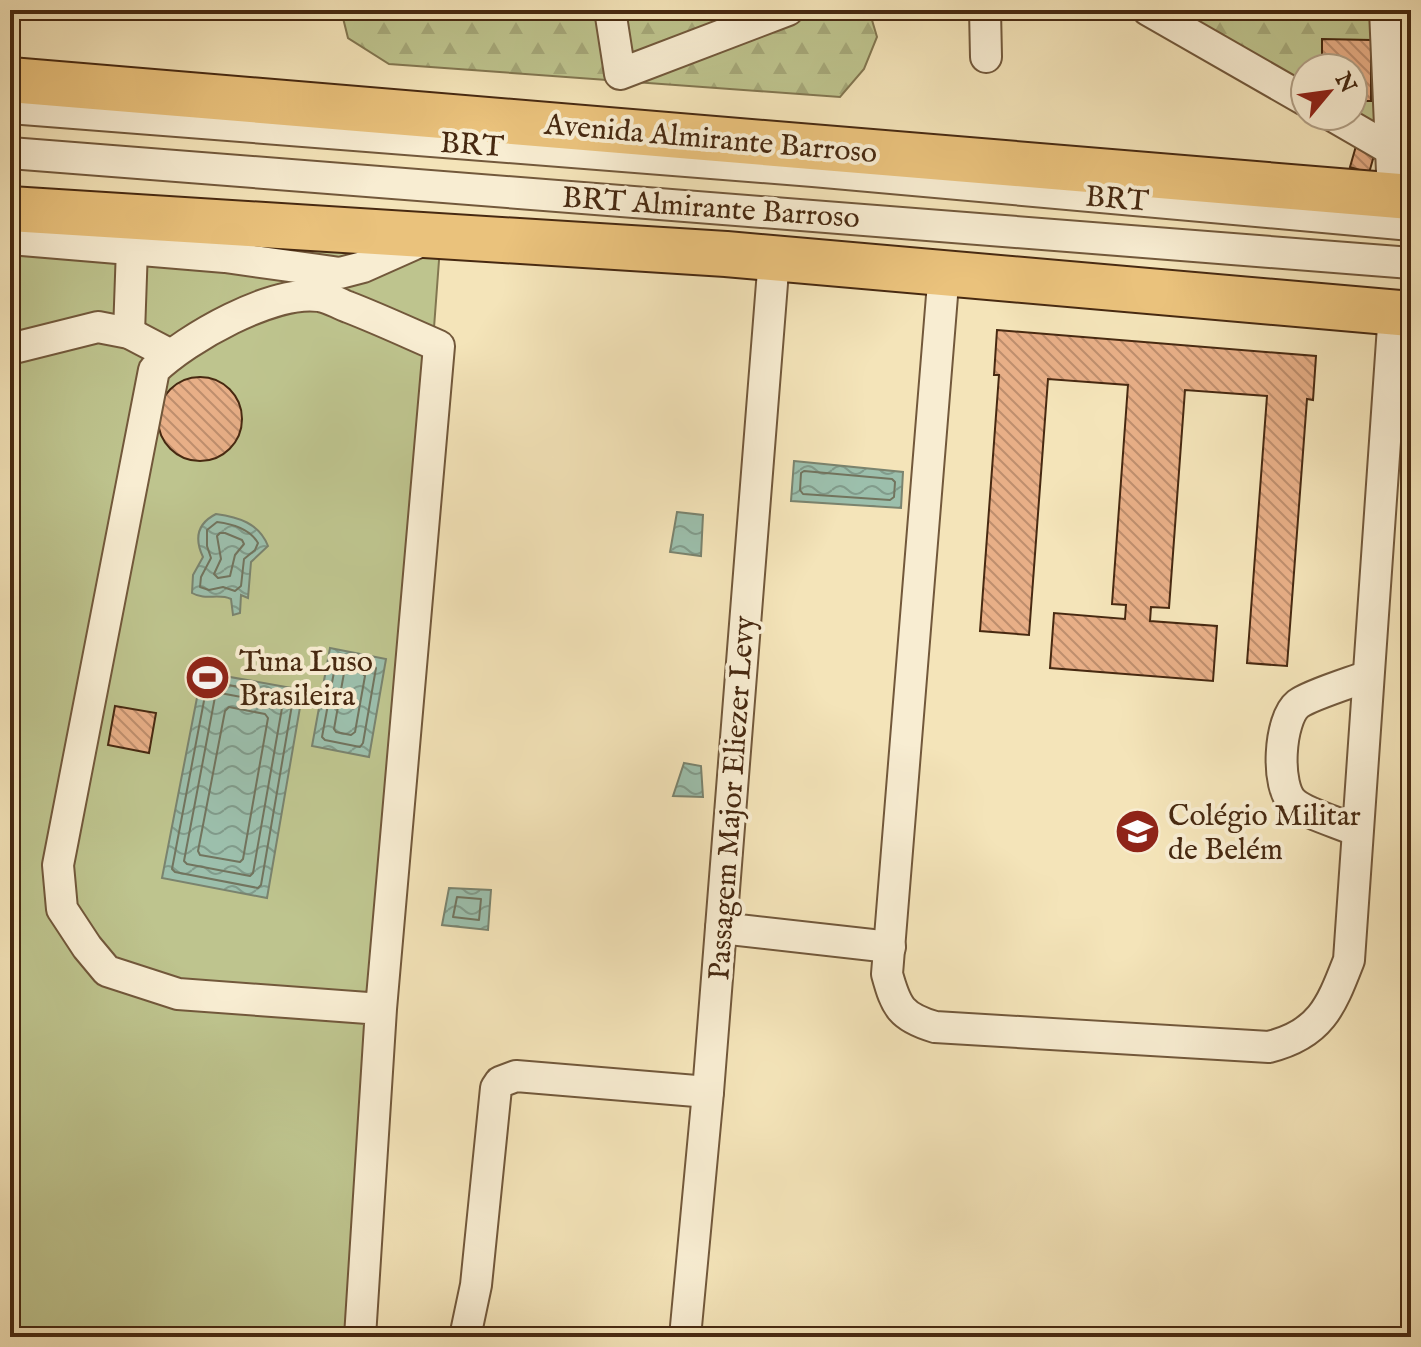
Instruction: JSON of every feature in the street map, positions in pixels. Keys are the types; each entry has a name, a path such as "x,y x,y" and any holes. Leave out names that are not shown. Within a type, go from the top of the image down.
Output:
{"highway":[{"name":"Avenida Almirante Barroso","path":"10,80 1405,206"},
{"path":"10,209 439,234 774,258 1402,313"}],"street":[{"path":"610,10 620,74 788,10"},
{"path":"985,10 986,57"},
{"path":"1148,10 1289,91"},
{"path":"1385,10 1390,149 1405,206"},
{"name":"BRT","path":"10,108 813,171 1405,206"},
{"path":"1361,132 1390,149"},
{"name":"BRT Almirante Barroso","path":"10,153 1411,263"},
{"path":"10,239 132,248 340,273 363,267 439,234"},
{"path":"129,333 132,248"},
{"name":"Passagem Major Eliezer Levy","path":"685,1337 708,1092 774,258"},
{"path":"944,271 887,974 901,1011 915,1022 935,1027 1269,1047 1294,1041 1317,1023 1334,998 1349,960 1368,676 1402,313"},
{"path":"340,273 354,309"},
{"path":"360,1337 381,1009 439,346 319,296 282,299 254,308 171,355 154,370 58,865 62,909 107,971 178,994 381,1009"},
{"path":"10,349 98,327 129,333 171,355"},
{"path":"1357,831 1293,803 1282,784 1283,748 1286,721 1298,704 1368,676"},
{"path":"721,928 890,947"},
{"path":"465,1337 476,1285 496,1088 500,1082 516,1076 708,1092"}],"green space":[{"path":"341,10 869,10 877,37 864,69 840,97 389,64 348,38"},
{"path":"1162,10 1378,10 1380,129 1369,124 1369,52 1289,52 1289,82"},
{"name":"Tuna Luso Brasileira","path":"10,208 440,247 359,1337 10,1337"}],"water":[{"path":"794,461 903,472 901,508 791,501"},
{"path":"677,512 703,515 701,556 670,552"},
{"path":"216,514 247,522 259,532 268,546 251,562 248,598 241,595 240,613 233,615 231,599 192,593 193,575 203,557 199,532 205,522"},
{"path":"330,648 386,659 369,757 312,746"},
{"path":"202,672 303,690 267,898 162,878"},
{"path":"684,763 701,766 703,797 673,796"},
{"path":"449,888 491,890 488,930 442,925"}],"building":[{"path":"1322,39 1371,40 1371,101 1369,52 1322,52"},
{"path":"1356,146 1375,152 1369,173 1350,167"},
{"path":"997,330 1316,356 1313,400 1307,399 1287,666 1247,663 1267,396 1185,390 1169,608 1151,607 1150,621 1217,626 1213,681 1050,668 1054,613 1125,619 1126,605 1112,604 1128,385 1048,379 1029,635 980,631 999,375 994,375"},
{"path":"192,377 208,377 224,384 235,395 242,419 239,435 230,449 208,461 192,461 176,454 165,443 158,427 158,411 165,395 176,384"},
{"path":"115,706 156,713 149,753 108,745"}],"place":[{"name":"Tuna Luso Brasileira","path":"208,678"},
{"name":"Colégio Militar de Belém","path":"1137,832"}]}
